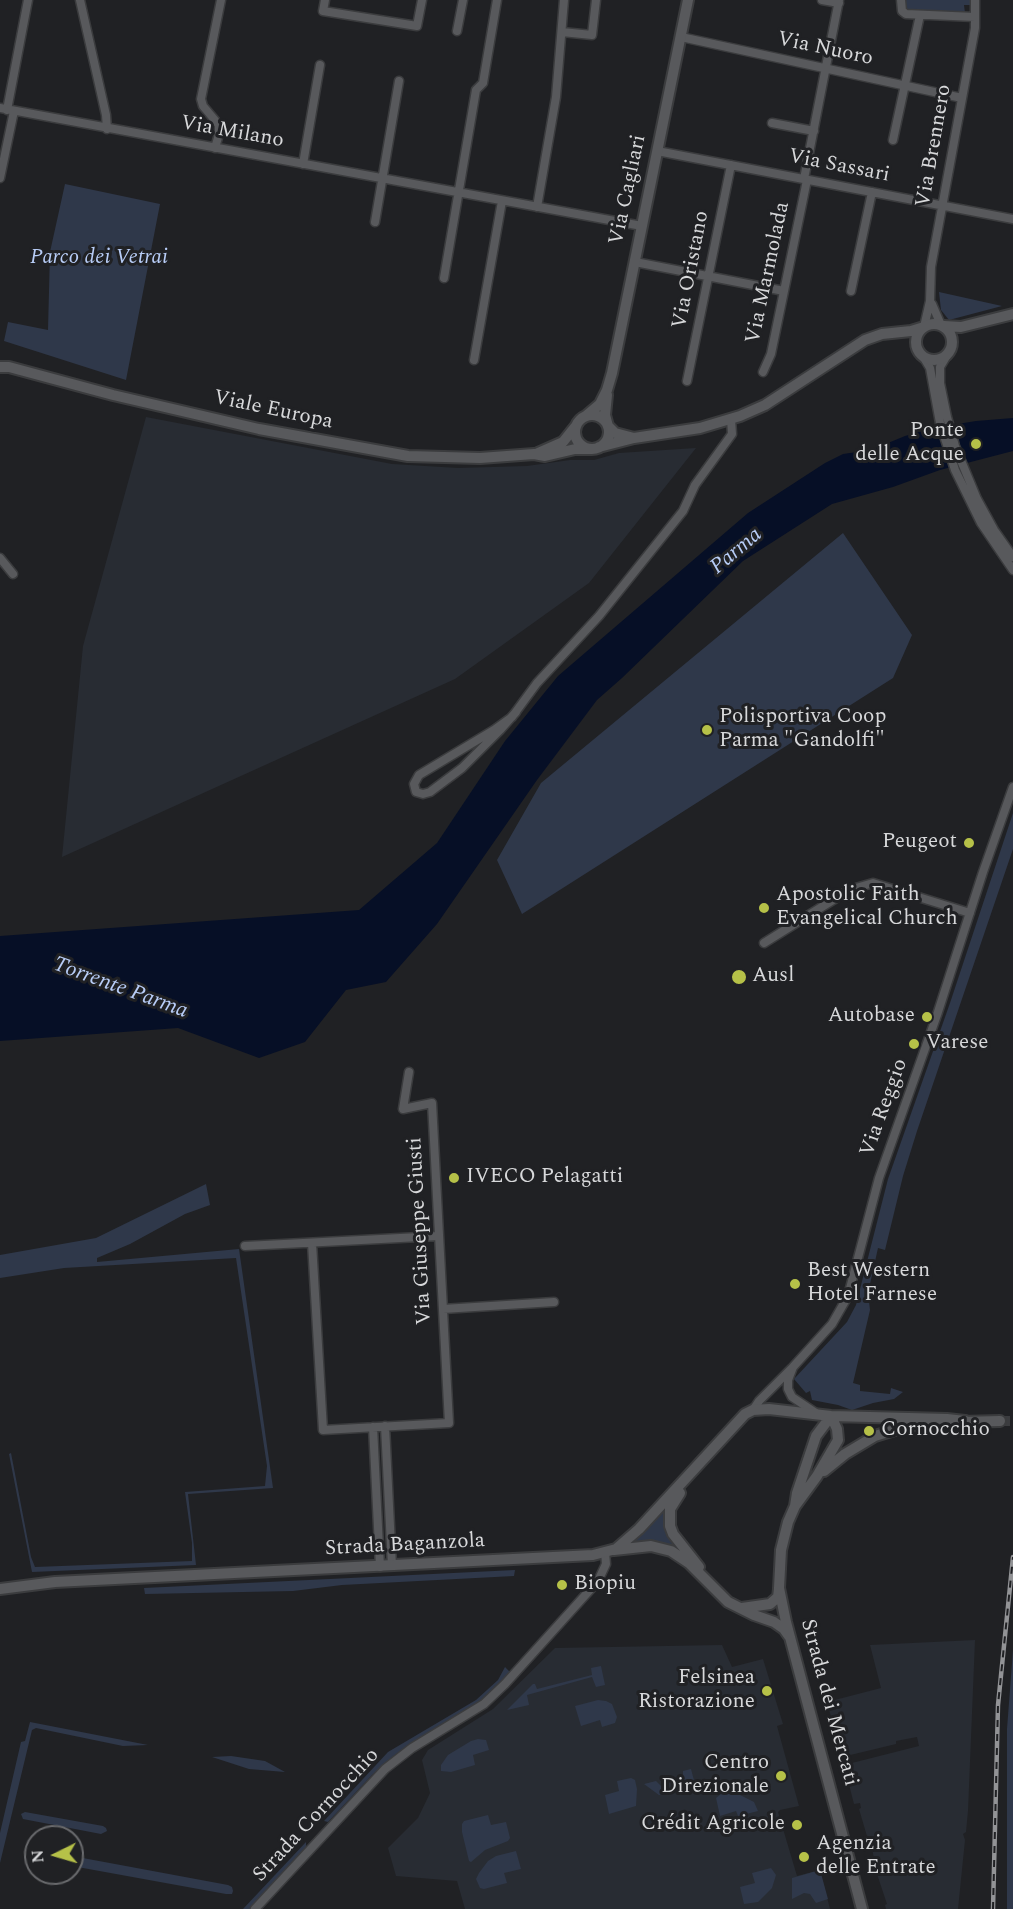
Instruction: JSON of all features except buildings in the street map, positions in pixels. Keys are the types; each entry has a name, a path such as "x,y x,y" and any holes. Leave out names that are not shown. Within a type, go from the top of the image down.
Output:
{"street":[{"path":"0,178 7,110 28,0"},
{"path":"80,0 106,115 107,129"},
{"path":"215,148 219,125 203,106 201,99 221,0"},
{"path":"325,0 323,11 417,26 422,0"},
{"path":"457,31 463,0"},
{"path":"444,278 476,90 483,83 497,0"},
{"path":"537,207 556,98 564,0"},
{"path":"562,32 592,35 596,0"},
{"name":"Via Cagliari","path":"606,423 608,388 688,0"},
{"name":"Via Marmolada","path":"763,372 771,354 784,291 839,2 822,0"},
{"path":"901,0 903,13 975,17"},
{"name":"Via Brennero","path":"924,327 929,314 931,271 975,28 975,0"},
{"path":"893,140 921,15"},
{"name":"Via Nuoro","path":"681,38 962,98"},
{"path":"303,164 320,65"},
{"path":"375,222 399,81"},
{"name":"Via Milano","path":"7,110 642,226"},
{"path":"772,123 814,131"},
{"name":"Via Sassari","path":"657,151 1013,219"},
{"name":"Via Oristano","path":"687,381 731,165"},
{"path":"852,291 872,192"},
{"path":"474,360 502,201"},
{"path":"635,262 784,291"},
{"name":"Via Brennero","path":"930,299 941,325"},
{"path":"1013,314 993,317 956,328 933,324 924,327 917,337 921,354 935,370 960,458 977,499 1013,570"},
{"path":"935,370 962,335 979,323"},
{"path":"921,354 934,361 948,354 953,342 951,334 941,325"},
{"name":"Viale Europa","path":"5,367 259,429 354,447 424,457 490,458 534,454 547,456 634,438 693,430 731,420 761,407 866,340 882,334 911,332 924,327"},
{"name":"Viale Europa","path":"853,350 880,340 894,339 908,341 921,354"},
{"path":"0,360 5,367"},
{"name":"Via Cagliari","path":"587,416 598,406 608,388"},
{"path":"587,416 597,416 615,433 634,438"},
{"name":"Viale Europa","path":"534,454 562,442 577,423 587,416"},
{"path":"516,712 501,726 419,775 414,784 416,792 423,794 430,792 462,768 516,712 537,683 614,598 681,514 695,485 732,434 731,420"},
{"path":"577,423 575,432 577,441 594,448 606,441 608,436 606,423"},
{"path":"998,542 1013,557"},
{"path":"0,558 13,574"},
{"name":"Via Reggio","path":"793,1367 832,1324 848,1296 879,1178 937,1015 1013,787"},
{"path":"764,943 849,890 873,883 970,913"},
{"name":"Via Giuseppe Giusti","path":"385,1426 449,1423 432,1103 403,1109 409,1072"},
{"path":"245,1246 439,1236"},
{"path":"312,1243 323,1430 385,1426 392,1566"},
{"path":"443,1309 554,1302"},
{"path":"753,1410 793,1367"},
{"path":"793,1367 787,1385 790,1394 798,1403 819,1414"},
{"path":"610,1551 643,1524 745,1414 753,1410 769,1409 831,1416"},
{"name":"Strada dei Mercati","path":"831,1416 965,1421"},
{"name":"Strada dei Mercati","path":"831,1416 837,1429 838,1440 816,1478 795,1506 786,1525 779,1588 791,1642 862,1909"},
{"name":"Strada dei Mercati","path":"795,1506 797,1491 816,1436 831,1416"},
{"name":"Strada dei Mercati","path":"816,1478 845,1454 880,1434 911,1426 965,1421 1000,1421"},
{"path":"373,1427 380,1567"},
{"path":"694,1469 673,1504 669,1520 674,1534 694,1559 705,1579 722,1598 781,1627 787,1632 791,1642"},
{"name":"Strada Baganzola","path":"0,1589 64,1581 576,1558 644,1546 663,1548 686,1560 705,1579"},
{"name":"Strada Cornocchio","path":"255,1909 358,1795 385,1769 412,1748 484,1704 505,1684 598,1581 610,1551"},
{"path":"739,1608 770,1604 778,1596 779,1588"}],"shaded area":[{"path":"146,417 392,464 458,468 527,466 570,460 594,460 619,453 696,448 589,583 455,679 62,857 83,646"},
{"path":"975,1640 968,1811 966,1832 963,1834 965,1840 958,1909 886,1909 887,1904 877,1874 871,1843 869,1843 859,1809 861,1808 860,1803 854,1804 844,1765 919,1746 917,1737 842,1757 827,1702 881,1688 870,1645"},
{"path":"722,1645 732,1667 763,1659 783,1724 777,1726 799,1806 778,1812 797,1876 820,1870 830,1909 465,1909 457,1881 396,1876 388,1848 418,1818 430,1793 422,1760 428,1750 493,1709 555,1648"}],"green space":[{"path":"905,0 970,0 970,5 964,5 965,13 906,10"},
{"name":"Parco dei Vetrai","path":"65,184 160,204 126,380 4,341 8,322 48,330 50,252"},
{"path":"939,292 1002,306 949,320 941,310"},
{"name":"Polisportiva Coop Parma \"Gandolfi\"","path":"843,533 912,635 893,678 522,914 497,860 541,783"},
{"path":"1013,813 1013,849 917,1131 903,1176 885,1250 878,1248 868,1293 870,1310 853,1383 860,1385 860,1391 890,1394 891,1388 903,1392 894,1399 852,1410 812,1400 810,1391 806,1393 794,1379 847,1322 856,1305 888,1179"},
{"path":"206,1184 210,1205 185,1214 130,1244 97,1258 97,1262 239,1249 273,1488 188,1494 196,1565 32,1572 9,1454 11,1453 31,1557 35,1567 192,1561 192,1543 185,1492 265,1486 267,1466 236,1258 64,1268 0,1278 0,1255 96,1238"},
{"path":"667,1507 683,1551 656,1541 629,1543"},
{"path":"515,1570 514,1576 342,1585 293,1591 145,1594 144,1588"},
{"path":"1013,1650 1013,1909 1007,1909 1007,1729"},
{"path":"601,1666 605,1685 596,1687 592,1677 527,1695 529,1705 507,1710 533,1684 537,1689 592,1675 591,1668"},
{"path":"505,1667 511,1673 489,1695 396,1754 372,1775 328,1822 324,1821 388,1752 476,1700 498,1680"},
{"path":"598,1700 612,1704 617,1717 615,1723 602,1727 600,1720 581,1726 575,1706"},
{"path":"30,1722 148,1745 123,1746 36,1728 32,1730 0,1863 0,1833 21,1742 25,1741"},
{"path":"478,1739 486,1740 489,1750 473,1755 475,1765 451,1772 441,1771 441,1765 448,1755"},
{"path":"231,1756 265,1761 285,1772 249,1769 212,1757"},
{"path":"691,1769 696,1788 659,1795 644,1784 656,1781 664,1789 678,1786 683,1777 683,1771"},
{"path":"631,1778 635,1780 637,1789 636,1806 609,1814 605,1795 619,1791 617,1781"},
{"path":"736,1793 754,1802 758,1811 738,1816 736,1811 720,1816 716,1798 721,1794"},
{"path":"25,1812 103,1826 107,1831 101,1834 84,1831 84,1825 54,1825 23,1819 21,1814"},
{"path":"488,1815 491,1825 506,1822 510,1838 508,1841 485,1850 471,1862 462,1832 462,1824 464,1821"},
{"path":"306,1842 306,1847 255,1904 250,1909 243,1909"},
{"path":"516,1851 521,1869 504,1873 507,1883 480,1888 476,1879 488,1861 496,1856"},
{"path":"84,1858 232,1887 232,1894 84,1868"},
{"path":"771,1868 776,1875 772,1888 758,1902 744,1904 740,1887 755,1883 752,1873"},
{"path":"820,1870 828,1899 816,1903 810,1894 804,1893 792,1899 792,1878"}],"water":[{"path":"1013,418 1013,451 940,470 893,487 832,504 743,561 597,700 537,780 437,924 386,982 346,990 305,1042 259,1058 178,1028 0,1041 0,936 359,910 437,843 505,741 558,676 748,513 825,463 843,454 871,450 905,436 933,428"}],"tunnel":[{"path":"1000,1421 1013,1421"}],"railway":[{"path":"993,1909 998,1705 1013,1557"}],"place":[{"name":"Ponte delle Acque","path":"976,444"},
{"name":"Polisportiva Coop Parma \"Gandolfi\"","path":"707,730"},
{"name":"Peugeot","path":"969,843"},
{"name":"Apostolic Faith Evangelical Church","path":"764,908"},
{"name":"Ausl","path":"739,977"},
{"name":"Autobase","path":"927,1017"},
{"name":"Varese","path":"914,1044"},
{"name":"IVECO Pelagatti","path":"454,1178"},
{"name":"Best Western Hotel Farnese","path":"795,1284"},
{"name":"Cornocchio","path":"869,1431"},
{"name":"Biopiu","path":"562,1585"},
{"name":"Felsinea Ristorazione","path":"767,1691"},
{"name":"Centro Direzionale","path":"781,1776"},
{"name":"Crédit Agricole","path":"797,1825"},
{"name":"Agenzia delle Entrate","path":"804,1857"}],"water label":[{"name":"Parma","path":"737,552"},
{"name":"Torrente Parma","path":"120,989"}]}
